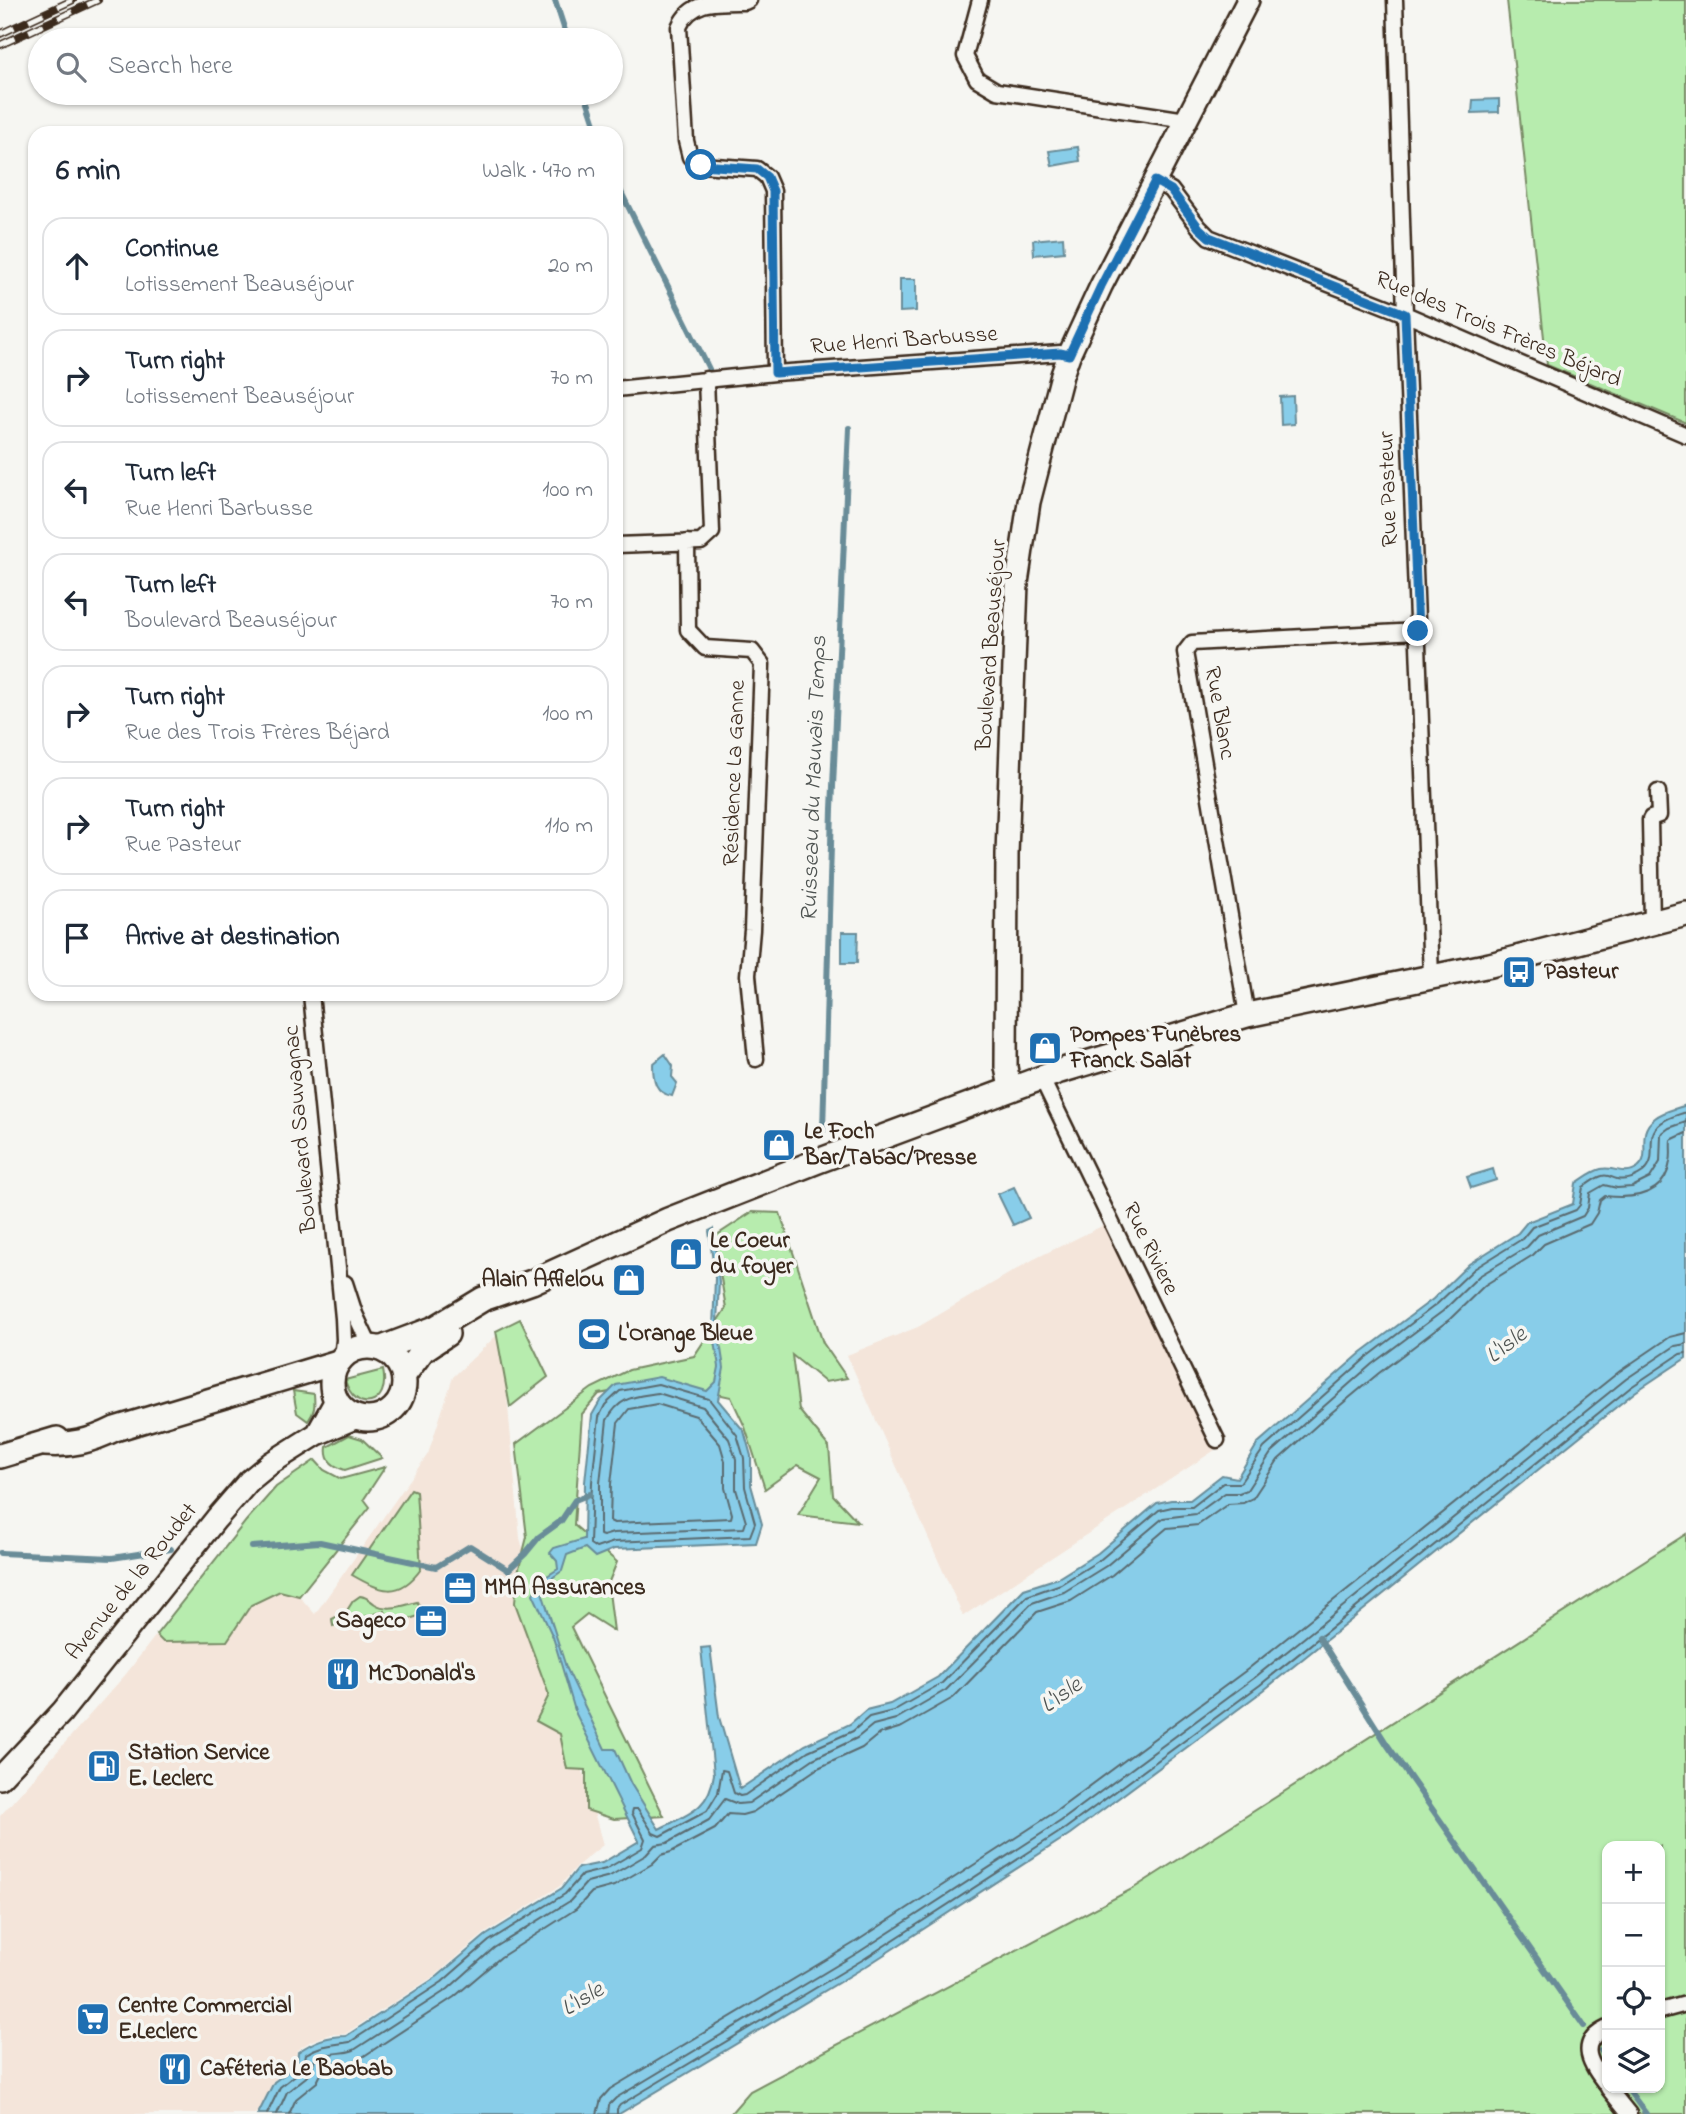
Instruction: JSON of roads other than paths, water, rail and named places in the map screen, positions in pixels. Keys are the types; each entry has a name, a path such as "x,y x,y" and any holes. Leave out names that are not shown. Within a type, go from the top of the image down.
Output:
{"main road":[{"path":"404,1375 423,1350 532,1282 668,1220 1010,1088 1247,1014 1516,959 1686,914"},
{"path":"0,1456 92,1429 115,1429 340,1359 360,1347 376,1347 435,1328 483,1299 532,1282"},
{"path":"340,1359 332,1377 334,1393 341,1408 357,1417 369,1419 389,1413 402,1396 404,1375 392,1354 376,1347"},
{"path":"227,1396 307,1382 334,1393"}],"street":[{"path":"749,0 700,2 684,13 679,27 686,141 690,157 701,165 757,169 767,177 773,191 775,373"},
{"path":"980,0 965,56 977,79 996,91 1186,120"},
{"name":"Boulevard Beauséjour","path":"1010,1088 1006,1067 1007,854 1017,583 1030,502 1069,355 1101,286 1248,0"},
{"name":"Rue Pasteur","path":"1395,0 1431,976"},
{"name":"Rue des Trois Frères Béjard","path":"1155,181 1171,190 1199,228 1209,237 1405,314 1686,435"},
{"name":"Rue Henri Barbusse","path":"623,387 775,373 1060,353 1069,355"},
{"path":"623,545 701,542 712,532 706,379"},
{"name":"Résidence La Ganne","path":"687,542 688,630 705,648 752,651 762,664 748,975 756,1059"},
{"name":"Rue Blanc","path":"1247,1014 1185,652 1192,643 1418,631"},
{"path":"1652,922 1650,820 1659,815 1658,792"},
{"name":"Boulevard Sauvagnac","path":"312,1001 344,1340 340,1359"},
{"name":"Rue Riviere","path":"1041,1077 1217,1440"},
{"name":"Boulevard Sauvagnac","path":"336,1259 355,1314 376,1347"},
{"name":"Avenue de la Roudet","path":"317,1434 334,1393"},
{"name":"Avenue de la Roudet","path":"0,1778 62,1712 249,1481 271,1463 317,1434 357,1417"},
{"path":"1665,2010 1686,2004"},
{"path":"1602,2030 1590,2042 1588,2056 1602,2079"},
{"path":"1613,2093 1629,2114"}],"water":[{"path":"1499,99 1499,112 1472,113 1473,100"},
{"path":"1078,147 1080,161 1052,166 1049,151"},
{"path":"1063,237 1064,252 1034,255 1033,240"},
{"path":"900,279 916,279 916,311 900,312"},
{"path":"1293,396 1294,424 1281,425 1280,397"},
{"path":"842,932 858,932 857,963 842,963"},
{"path":"665,1054 673,1066 672,1077 677,1083 672,1096 659,1089 654,1075 653,1064"},
{"name":"L'Isle","path":"1686,1105 1686,1358 1635,1392 1264,1690 1070,1834 868,1965 619,2114 258,2114 274,2082 297,2065 298,2052 321,2040 346,2036 438,1976 485,1936 562,1888 578,1868 602,1863 639,1841 576,1714 553,1637 533,1594 541,1580 558,1569 557,1561 550,1553 554,1548 584,1539 585,1482 592,1415 600,1401 616,1385 659,1377 707,1391 716,1382 719,1367 713,1328 715,1278 709,1231 713,1229 719,1282 717,1323 724,1368 718,1400 744,1431 751,1456 751,1485 762,1524 756,1543 614,1549 595,1557 585,1548 567,1555 562,1571 545,1583 542,1592 566,1667 605,1749 615,1749 631,1784 659,1829 688,1814 702,1803 714,1774 701,1648 710,1647 719,1717 740,1789 805,1745 850,1724 866,1710 890,1704 938,1677 1024,1589 1058,1578 1098,1553 1157,1503 1190,1500 1222,1475 1237,1478 1258,1443 1362,1352 1433,1299 1469,1264 1518,1233 1527,1222 1573,1204 1576,1183 1601,1169 1628,1171 1638,1167 1644,1157 1644,1137 1649,1124 1662,1114"},
{"path":"1493,1169 1496,1180 1471,1188 1467,1177"},
{"path":"1014,1187 1029,1218 1013,1225 998,1194"}],"waterway":[{"name":"Ruisseau du Mauvais Temps","path":"555,0 564,28"},
{"name":"Ruisseau du Mauvais Temps","path":"589,105 596,126"},
{"name":"Ruisseau du Mauvais Temps","path":"623,196 709,369"},
{"name":"Ruisseau du Mauvais Temps","path":"823,1131 832,809 849,428"},
{"path":"252,1547 320,1542 436,1567 470,1546 508,1570 539,1537 561,1521 575,1500 590,1494"},
{"path":"0,1553 112,1558 171,1549"},
{"path":"1319,1637 1386,1743 1584,2026"},
{"path":"1631,2093 1646,2114"}],"railway":[{"path":"0,34 73,0"},
{"path":"37,28 98,0"},
{"path":"0,45 28,32"}],"place":[{"name":"Pasteur","path":"1519,972"},
{"name":"Pompes Funèbres Franck Salat","path":"1045,1048"},
{"name":"Le Foch Bar/Tabac/Presse","path":"779,1145"},
{"name":"Le Coeur du foyer","path":"686,1254"},
{"name":"Alain Afflelou","path":"629,1280"},
{"name":"L'Orange Bleue","path":"594,1334"},
{"name":"MMA Assurances","path":"460,1588"},
{"name":"Sageco","path":"431,1621"},
{"name":"McDonald's","path":"343,1674"},
{"name":"Station Service E. Leclerc","path":"104,1766"},
{"name":"Centre Commercial E.Leclerc","path":"93,2019"},
{"name":"Caféteria Le Baobab","path":"175,2069"}]}
